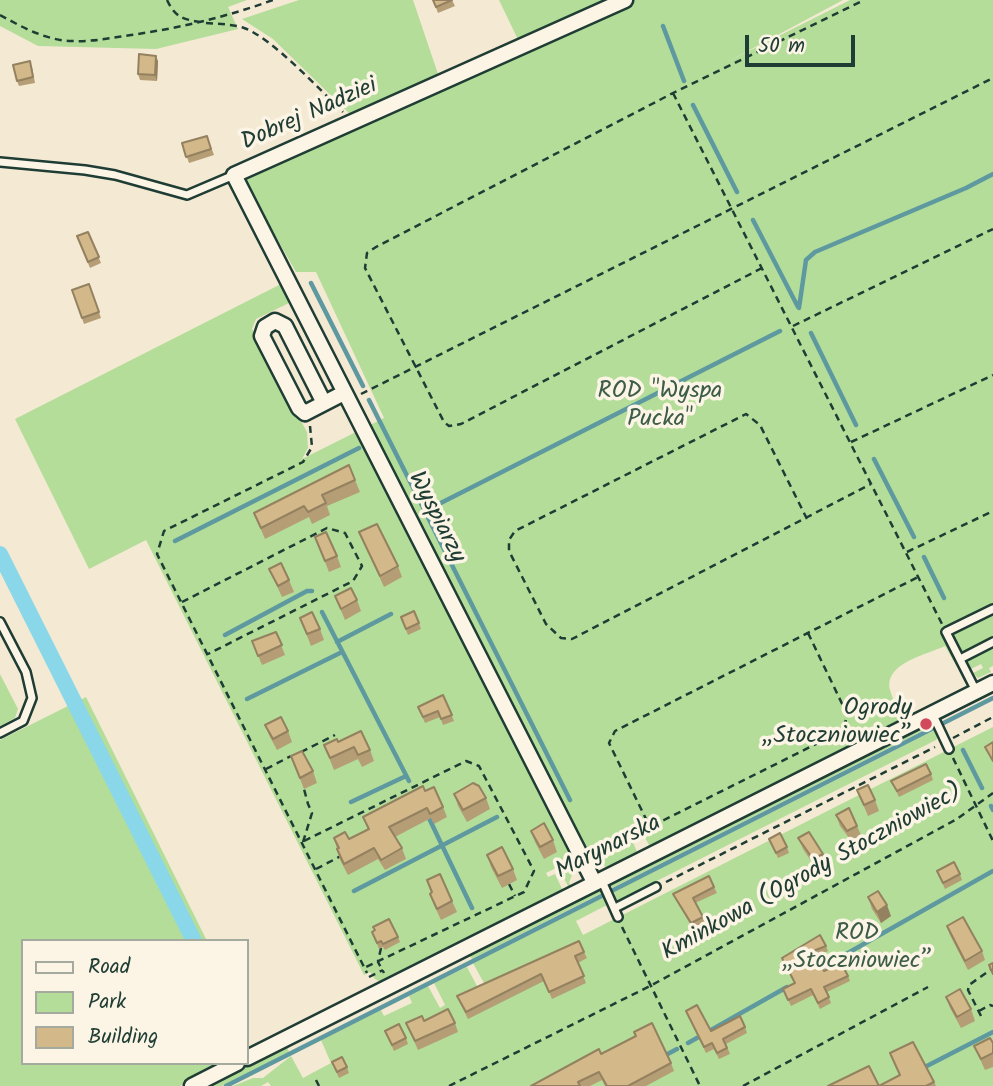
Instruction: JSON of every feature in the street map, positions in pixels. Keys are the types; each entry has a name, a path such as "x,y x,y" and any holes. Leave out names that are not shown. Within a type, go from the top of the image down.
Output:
{"street":[{"name":"Dobrej Nadziei","path":"234,175 625,0"},
{"name":"Wyspiarzy","path":"234,175 344,398 600,882"},
{"path":"324,403 285,326 275,321 265,327 262,336 299,408 306,415 324,403 344,398"},
{"name":"Marynarska","path":"248,1058 934,717 993,682"},
{"path":"192,1086 233,1065"}],"lane":[{"name":"Dobrej Nadziei","path":"0,162 105,174 187,195 234,175"},
{"path":"976,691 946,632 993,609"},
{"path":"0,622 26,673 32,698 23,721 0,733"},
{"path":"960,659 993,642"},
{"path":"934,717 947,746"},
{"path":"600,882 618,917"},
{"path":"614,906 656,887"}],"path":[{"path":"167,0 172,12 181,19 230,24 246,29 270,44 353,122"},
{"path":"0,15 34,33 70,41 108,39 203,23 273,0"},
{"path":"762,268 461,424 449,426 444,422 365,268 367,253 673,93 864,0"},
{"path":"344,398 415,367 993,78"},
{"path":"673,93 946,632"},
{"path":"793,326 993,229"},
{"path":"851,442 993,374"},
{"path":"807,519 760,425 746,414 515,531 509,540 509,551 546,624 561,638 572,639 807,519 871,484"},
{"path":"306,415 312,447 303,461 164,531 157,554 368,975 382,968 378,962 381,948"},
{"path":"906,552 993,512"},
{"path":"182,602 327,528 345,533 362,566 354,581 208,654"},
{"path":"808,633 847,714 840,732 664,820 654,824 646,819 608,743 615,731 918,577"},
{"path":"338,589 340,594"},
{"path":"656,887 947,746 993,717"},
{"path":"266,769 335,735"},
{"path":"947,746 993,841"},
{"path":"303,842 466,761 479,766 534,871 524,892 366,968"},
{"path":"303,842 312,813 304,789"},
{"name":"Kminkowa (Ogrody Stoczniowiec)","path":"449,1086 650,986 957,819 993,793"},
{"path":"316,869 342,856"},
{"path":"509,884 515,896"},
{"path":"618,917 700,1086"},
{"path":"981,1016 968,990 969,985 993,968"},
{"path":"743,1086 928,987"},
{"path":"979,1011 993,1006"},
{"path":"316,1080 319,1086"}],"green space":[{"path":"0,0 247,0 228,7 238,29 156,49 38,46 0,26"},
{"path":"299,0 413,0 439,77 352,116 273,39 242,19"},
{"name":"ROD \"Wyspa Pucka\"","path":"499,0 843,0 729,61 850,0 993,0 993,666 989,668 991,672 978,678 973,673 983,668 981,664 961,674 945,646 908,661 893,673 890,681 891,694 903,721 824,758 653,847 644,836 633,842 637,852 606,867 596,861 576,872 574,869 569,883 572,886 569,888 558,867 546,873 548,877 555,874 563,891 381,982 370,972 364,975 146,540 89,569 15,419 281,284 291,302 256,319 252,329 307,432 308,448 302,459 384,418 316,272 296,272 244,181 523,50"},
{"path":"0,674 18,709 15,718 0,726"},
{"path":"86,697 206,939 21,939 21,1065 218,1065 180,1086 0,1086 0,740"},
{"path":"931,720 934,725 612,888 609,881"},
{"name":"ROD „Stoczniowiec”","path":"993,727 993,1086 271,1086 268,1082 261,1086 233,1086 253,1078 263,1078 291,1056 303,1078 331,1063 321,1040 381,1010 384,1016 412,1003 409,996 428,986 440,1008 445,1005 434,983 467,967 478,988 485,985 473,963 604,897 607,905 576,921 583,935"},
{"path":"935,730 938,736 936,740 617,901 614,892"},
{"path":"599,886 602,893 472,959 468,953"},
{"path":"286,1045 289,1052 222,1086 206,1086 248,1065"}],"building":[{"path":"433,0 452,0 436,7"},
{"path":"139,54 156,56 155,75 138,74"},
{"path":"30,61 33,77 17,81 13,65"},
{"path":"207,136 211,149 186,157 182,143"},
{"path":"88,232 99,257 88,262 77,236"},
{"path":"89,284 99,312 82,318 72,290"},
{"path":"349,465 355,480 322,495 326,503 308,512 304,506 261,528 254,513"},
{"path":"377,524 398,566 380,576 359,532"},
{"path":"326,532 337,556 325,561 315,537"},
{"path":"281,563 289,580 278,586 269,569"},
{"path":"351,588 357,600 341,609 335,596"},
{"path":"414,611 419,623 406,629 401,617"},
{"path":"312,612 320,629 307,634 300,618"},
{"path":"276,632 282,645 258,656 252,641"},
{"path":"443,695 452,715 441,719 438,711 423,717 418,707"},
{"path":"281,717 288,731 273,739 265,725"},
{"path":"361,731 370,750 358,755 354,747 330,758 324,745 337,739 338,742"},
{"path":"993,742 993,761 985,747"},
{"path":"302,751 313,771 300,778 291,756"},
{"path":"926,764 931,774 897,791 891,781"},
{"path":"473,783 479,786 486,798 463,810 454,794"},
{"path":"868,785 875,800 864,805 857,790"},
{"path":"423,786 425,791 434,787 443,807 430,814 427,808 389,827 402,848 381,860 374,848 344,864 334,838 345,832 349,839 369,829 363,817"},
{"path":"849,808 857,826 847,831 836,815"},
{"path":"544,823 553,840 540,847 531,831"},
{"path":"809,832 823,854 813,859 798,838"},
{"path":"780,833 787,847 776,853 769,839"},
{"path":"502,847 513,869 498,876 487,855"},
{"path":"954,862 960,874 943,883 937,871"},
{"path":"440,874 452,901 437,909 427,880"},
{"path":"709,876 714,887 693,898 703,917 691,923 673,894"},
{"path":"878,891 887,905 877,912 868,897"},
{"path":"963,917 982,951 965,961 947,926"},
{"path":"389,919 398,937 383,944 381,941 377,943 372,932 375,930 373,927"},
{"path":"820,935 826,946 813,951 824,971 841,963 848,976 824,987 829,997 818,1003 811,989 788,1000 783,989 795,983 782,958"},
{"path":"579,941 584,952 575,956 584,976 549,992 541,974 466,1012 457,996"},
{"path":"960,989 971,1009 957,1017 946,997"},
{"path":"697,1005 711,1031 740,1016 745,1027 723,1039 727,1048 717,1053 712,1043 704,1047 686,1011"},
{"path":"448,1009 455,1023 415,1041 406,1023 422,1016 424,1021"},
{"path":"652,1023 671,1063 628,1086 607,1086 599,1072 578,1082 580,1086 531,1086 599,1049 601,1054 636,1036 634,1032"},
{"path":"399,1024 406,1038 392,1045 385,1031"},
{"path":"990,1038 993,1053 981,1059 974,1046"},
{"path":"913,1042 934,1082 926,1086 879,1086 900,1075 890,1053"},
{"path":"342,1057 347,1067 337,1072 332,1062"},
{"path":"869,1066 879,1086 828,1086"}],"waterway":[{"path":"663,26 684,81"},
{"path":"693,105 737,192"},
{"path":"799,308 806,260 815,252 993,174"},
{"path":"753,220 798,307"},
{"path":"311,283 363,386"},
{"path":"425,511 780,331"},
{"path":"811,333 856,425"},
{"path":"369,400 570,800"},
{"path":"175,541 359,448"},
{"path":"874,459 914,537"},
{"path":"0,554 193,939"},
{"path":"924,557 944,598"},
{"path":"225,635 307,591 312,591"},
{"path":"322,612 409,781"},
{"path":"337,642 391,614"},
{"path":"247,699 342,652"},
{"path":"226,1086 993,698"},
{"path":"963,750 982,788"},
{"path":"351,802 406,776"},
{"path":"991,806 993,810"},
{"path":"427,814 472,908"},
{"path":"354,891 497,817"},
{"path":"816,971 993,871"},
{"path":"688,1043 787,987"},
{"path":"921,1069 993,1032"},
{"path":"662,1057 677,1049"}],"place":[{"name":"Ogrody „Stoczniowiec”","path":"926,724"}]}
